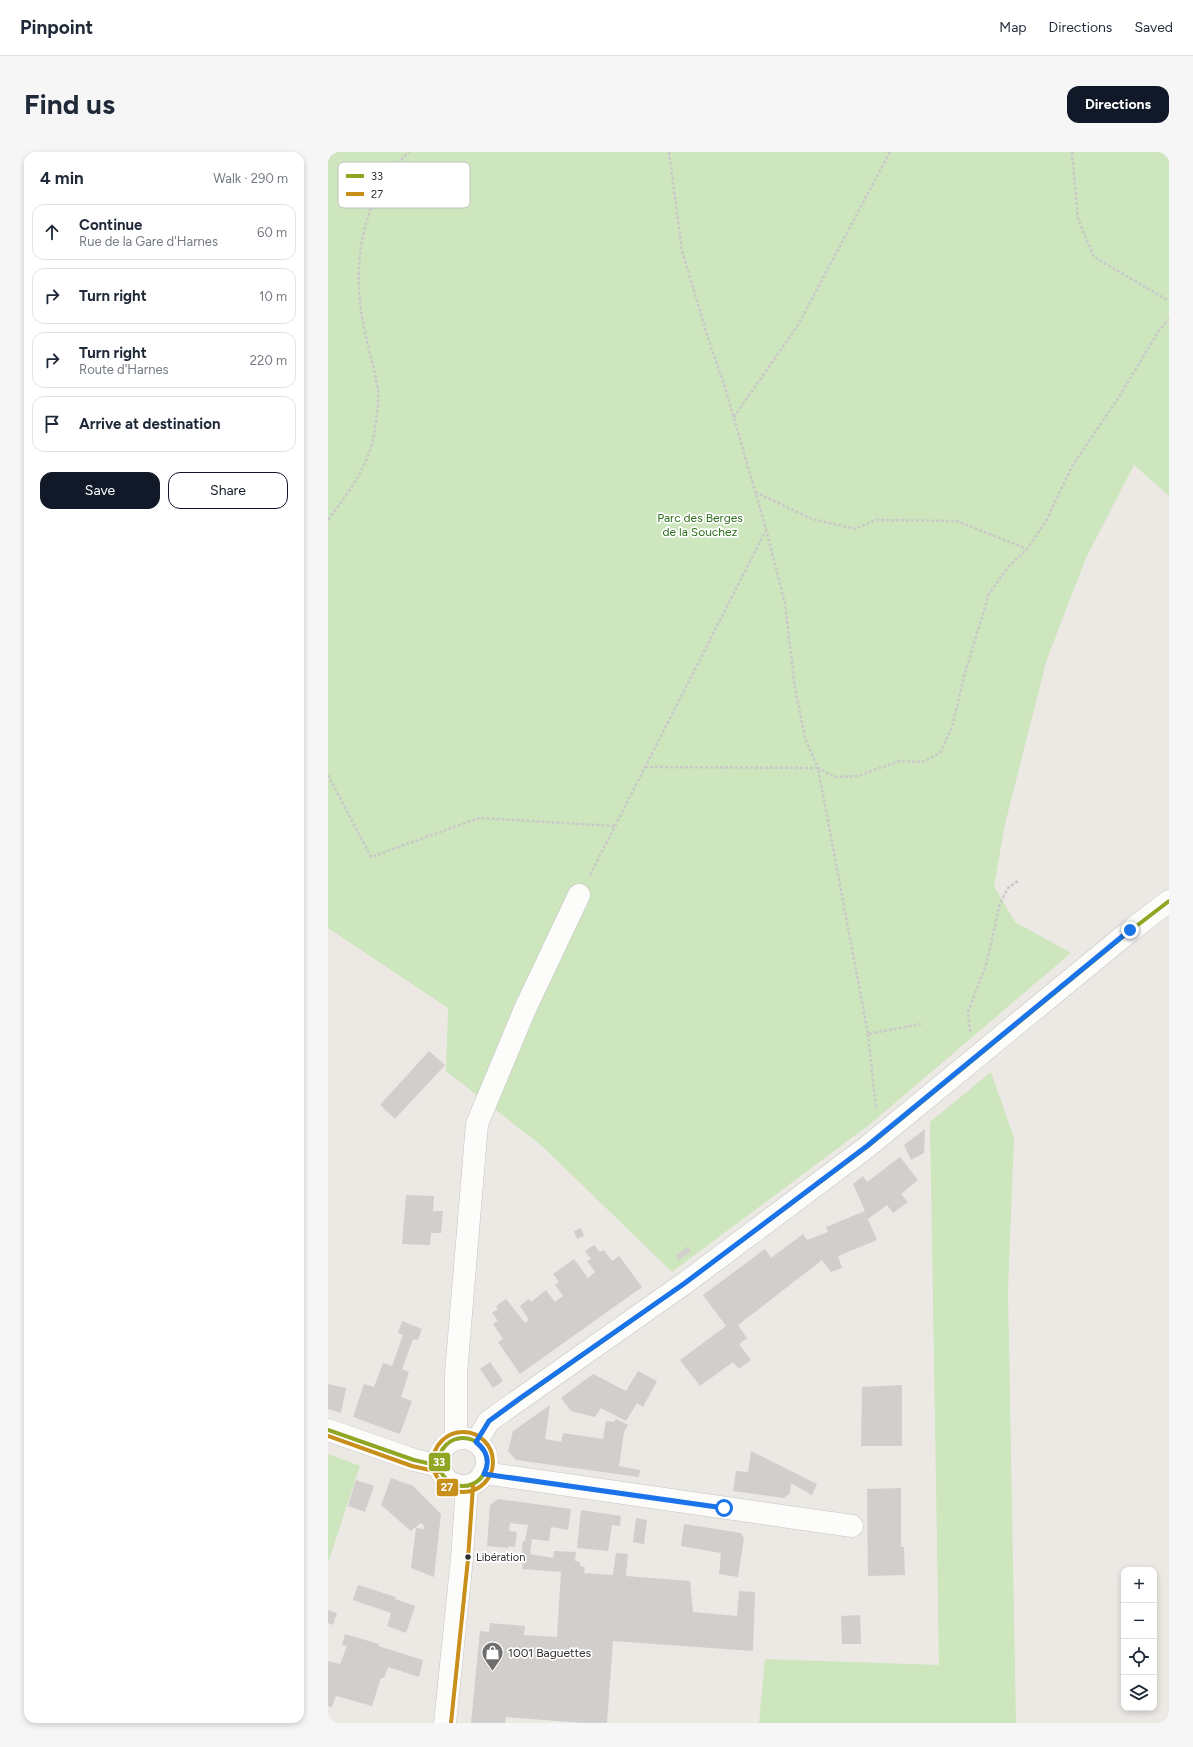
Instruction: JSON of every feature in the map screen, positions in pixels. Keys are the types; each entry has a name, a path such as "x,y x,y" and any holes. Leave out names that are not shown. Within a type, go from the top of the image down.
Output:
{"main road":[{"path":"466,1441 457,1366 477,1124 525,1010 579,895"},
{"path":"466,1441 489,1421 519,1399 685,1283 879,1136 976,1058 1130,930 1169,901"},
{"path":"328,1430 414,1460 440,1466"},
{"path":"445,1723 462,1558 476,1480 488,1464 487,1457 481,1446 466,1441 450,1442 442,1452 440,1466 446,1479 452,1483 476,1480 852,1526"}],"path":[{"path":"399,162 409,152"},
{"path":"669,152 682,251 734,417 766,529 785,604 796,688 805,738 818,768 868,1034 879,1136"},
{"path":"734,417 798,325 890,152"},
{"path":"1072,152 1078,218 1094,257 1169,301"},
{"path":"328,520 353,486 369,455 376,426 378,392 362,316 359,275 363,235 372,208"},
{"path":"645,767 818,768 835,777 858,776 899,761 923,762 940,753 952,727 965,673 989,594 1008,567 1027,549 1046,521 1072,466 1117,400 1160,329 1169,319"},
{"path":"755,492 812,519 855,529 876,520 957,521 1027,549"},
{"path":"579,895 766,529"},
{"path":"328,775 371,857 479,818 615,826"},
{"path":"976,1058 969,1030 968,1012 987,962 1000,904 1008,888 1018,880"},
{"path":"868,1034 921,1024"}],"green space":[{"name":"Parc des Berges de la Souchez","path":"328,152 1169,152 1169,496 1134,465 1086,558 1047,659 1005,824 994,886 1015,922 1071,953 869,1125 672,1272 542,1146 446,1071 448,1008 328,928"},
{"path":"991,1072 1014,1138 1008,1290 1016,1723 759,1723 765,1659 939,1665 930,1122"},
{"path":"328,1454 360,1466 328,1563"}],"building":[{"path":"429,1051 445,1065 395,1119 380,1105"},
{"path":"925,1129 924,1153 911,1160 904,1145"},
{"path":"900,1157 918,1180 901,1194 908,1202 893,1213 887,1205 868,1219 877,1240 838,1256 842,1268 831,1272 822,1260 738,1325 747,1338 739,1344 751,1360 739,1369 733,1362 700,1386 680,1360 726,1326 703,1295 765,1249 771,1258 803,1234 807,1240 828,1232 826,1227 865,1211 853,1184 863,1176 867,1182"},
{"path":"406,1195 434,1196 433,1211 443,1211 441,1233 431,1233 430,1245 402,1244"},
{"path":"581,1228 584,1236 577,1239 574,1231"},
{"path":"594,1245 600,1252 604,1250 612,1261 619,1256 642,1287 520,1374 498,1342 503,1339 493,1324 498,1321 492,1313 498,1309 496,1306 506,1299 525,1323 529,1320 520,1306 529,1299 531,1302 546,1290 555,1302 563,1296 555,1285 559,1282 553,1274 574,1259 588,1278 595,1272 587,1261 591,1259 585,1251"},
{"path":"688,1246 691,1251 679,1260 676,1256"},
{"path":"402,1321 422,1329 418,1340 413,1339 402,1369 409,1372 401,1397 412,1401 400,1434 353,1417 364,1384 374,1387 383,1363 392,1366 403,1335 398,1333"},
{"path":"490,1362 503,1381 493,1388 480,1369"},
{"path":"638,1371 657,1381 643,1407 637,1403 626,1421 601,1408 595,1417 571,1411 561,1398 593,1374 626,1391"},
{"path":"328,1384 346,1388 341,1413 328,1409"},
{"path":"902,1385 902,1446 861,1446 862,1387"},
{"path":"550,1405 545,1439 561,1442 563,1433 603,1439 606,1421 614,1422 616,1419 628,1425 624,1432 619,1466 640,1470 639,1477 516,1460 508,1451 513,1431"},
{"path":"751,1451 817,1484 812,1495 791,1483 790,1493 784,1498 733,1491 736,1471 748,1472"},
{"path":"391,1478 413,1486 441,1514 434,1577 411,1568 416,1528 424,1529 424,1526 421,1523 411,1531 381,1505"},
{"path":"356,1480 374,1486 365,1512 348,1506"},
{"path":"901,1488 901,1547 904,1547 905,1575 868,1576 867,1489"},
{"path":"498,1499 571,1509 568,1530 551,1527 549,1541 532,1539 530,1554 553,1558 554,1551 576,1552 575,1561 580,1562 580,1566 585,1567 584,1573 613,1575 616,1553 628,1554 626,1576 690,1581 693,1612 737,1616 739,1591 755,1592 753,1651 613,1641 607,1723 584,1723 506,1717 505,1723 471,1723 480,1631 489,1632 490,1623 525,1626 524,1635 557,1637 561,1572 522,1569 524,1553 522,1553 523,1541 525,1541 528,1525 510,1523 509,1531 517,1532 515,1547 509,1546 508,1548 487,1546 490,1505"},
{"path":"581,1510 621,1516 620,1526 612,1525 608,1551 577,1548"},
{"path":"636,1518 647,1520 644,1544 633,1542"},
{"path":"684,1524 741,1533 744,1538 738,1577 719,1574 721,1553 681,1546"},
{"path":"358,1585 396,1597 395,1599 415,1606 406,1633 387,1626 391,1613 353,1600"},
{"path":"328,1610 337,1613 333,1625 328,1623"},
{"path":"860,1615 861,1644 842,1644 841,1616"},
{"path":"345,1634 379,1644 378,1646 423,1660 419,1677 388,1667 384,1678 381,1678 372,1706 336,1696 332,1707 328,1706 328,1661 340,1664 347,1646 342,1645"}],"transit line":[{"name":"33","path":"476,1442 489,1421 685,1283 867,1147 1130,931 1169,901"},
{"name":"33","path":"328,1430 414,1460 440,1466"},
{"name":"27","path":"463,1432 480,1437 488,1445 493,1462 488,1479 480,1487 463,1492 446,1487 438,1479 433,1462 438,1445 446,1437 463,1432"},
{"name":"27","path":"328,1436 412,1466 439,1472"},
{"name":"33","path":"463,1438 472,1440 480,1445 485,1453 487,1462 485,1471 480,1479 472,1484 463,1486 454,1484 446,1479 441,1471 439,1462 441,1453 446,1445 454,1440 463,1438"},
{"name":"27","path":"451,1723 468,1559 473,1486"}],"place":[{"name":"Libération","path":"468,1557"},
{"name":"1001 Baguettes","path":"492,1672"}],"route":[{"path":"724,1508 484,1474 488,1464 487,1457 485,1451 476,1442 489,1421 685,1283 867,1146 1130,930"}]}
